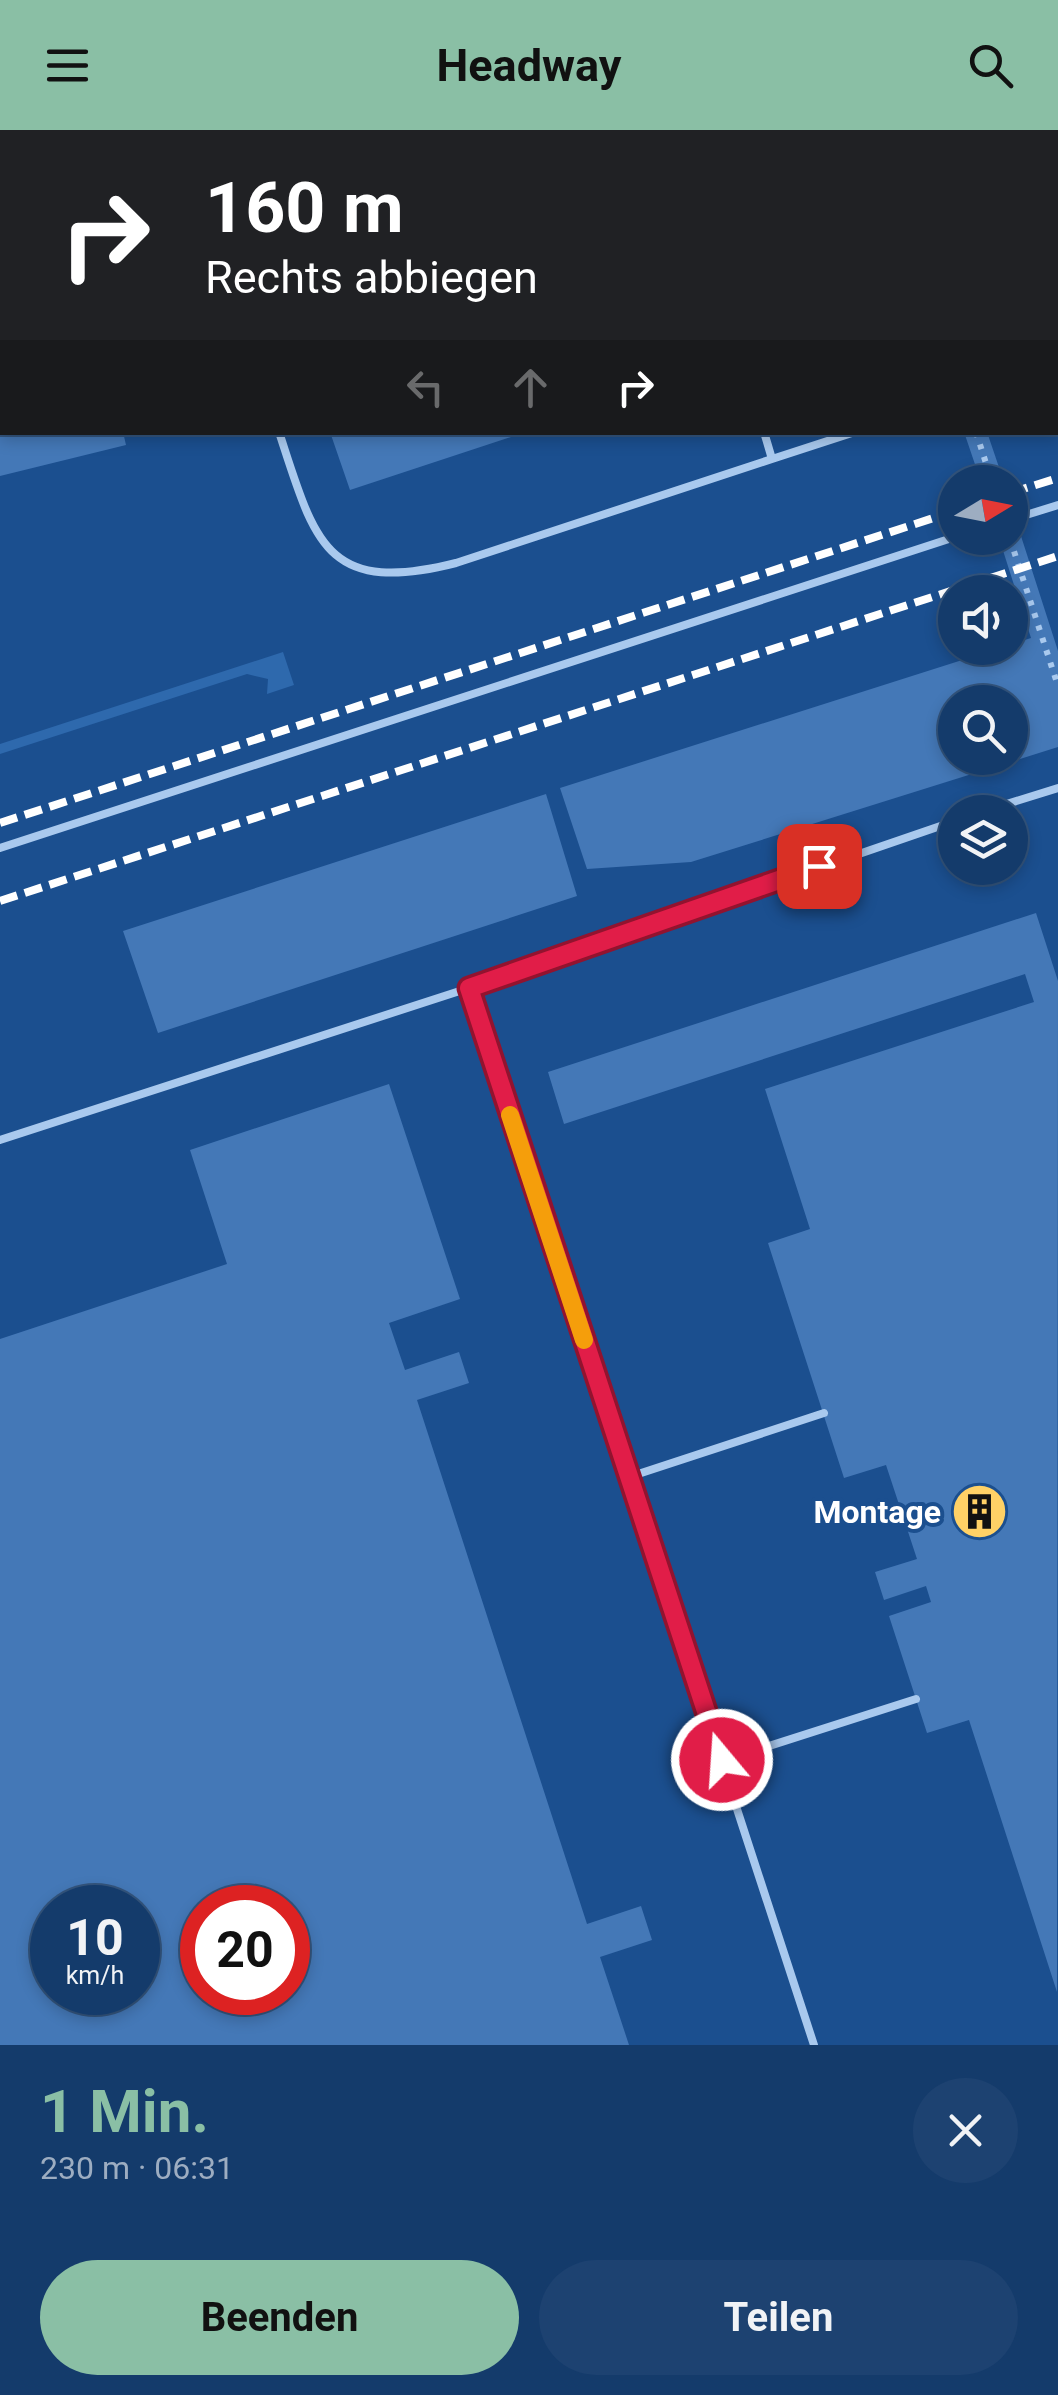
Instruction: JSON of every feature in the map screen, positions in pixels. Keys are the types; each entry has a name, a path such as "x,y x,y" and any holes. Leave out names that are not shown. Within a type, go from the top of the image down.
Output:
{"lane":[{"path":"281,435 303,508 319,539 342,562 374,573 409,574 846,435"},
{"path":"765,435 772,460"},
{"path":"1028,514 1058,505"},
{"path":"0,848 938,543"},
{"path":"1028,797 1058,788"},
{"path":"0,1140 469,988 938,827"},
{"path":"469,988 814,2045"},
{"path":"629,1477 824,1414"},
{"path":"722,1760 916,1700"}],"path":[{"path":"977,435 987,465"},
{"path":"1016,555 1058,686"}],"shaded area":[{"path":"283,652 294,685 267,694 268,679 247,674 0,754 0,744"}],"building":[{"path":"0,435 124,435 126,445 0,476"},
{"path":"331,435 517,435 350,490"},
{"path":"965,435 988,435 998,465 975,465"},
{"path":"1004,555 1027,555 1058,651 1058,747 1028,756 1028,685 938,685 938,775 969,775 691,862 587,869 560,788 946,665 1028,665 1028,575 1011,575"},
{"path":"546,794 577,896 158,1033 123,931"},
{"name":"Montage","path":"1036,913 1058,981 1057,1992 969,1720 927,1733 889,1616 931,1602 926,1586 884,1600 875,1572 917,1559 886,1465 844,1478 768,1243 810,1229 765,1089 1034,1002 1025,974 564,1124 548,1072"},
{"path":"389,1084 460,1299 389,1323 405,1370 459,1352 469,1383 417,1400 587,1924 641,1906 652,1940 600,1957 629,2045 0,2045 0,1339 227,1264 190,1150"}],"railway":[{"path":"1028,487 1058,478"},
{"path":"0,823 938,517"},
{"path":"0,901 1058,556"}],"slow traffic":[{"path":"510,1115 584,1340"}],"place":[{"name":"Montage","path":"980,1512"}],"route":[{"path":"722,1760 469,988 819,866"}]}
